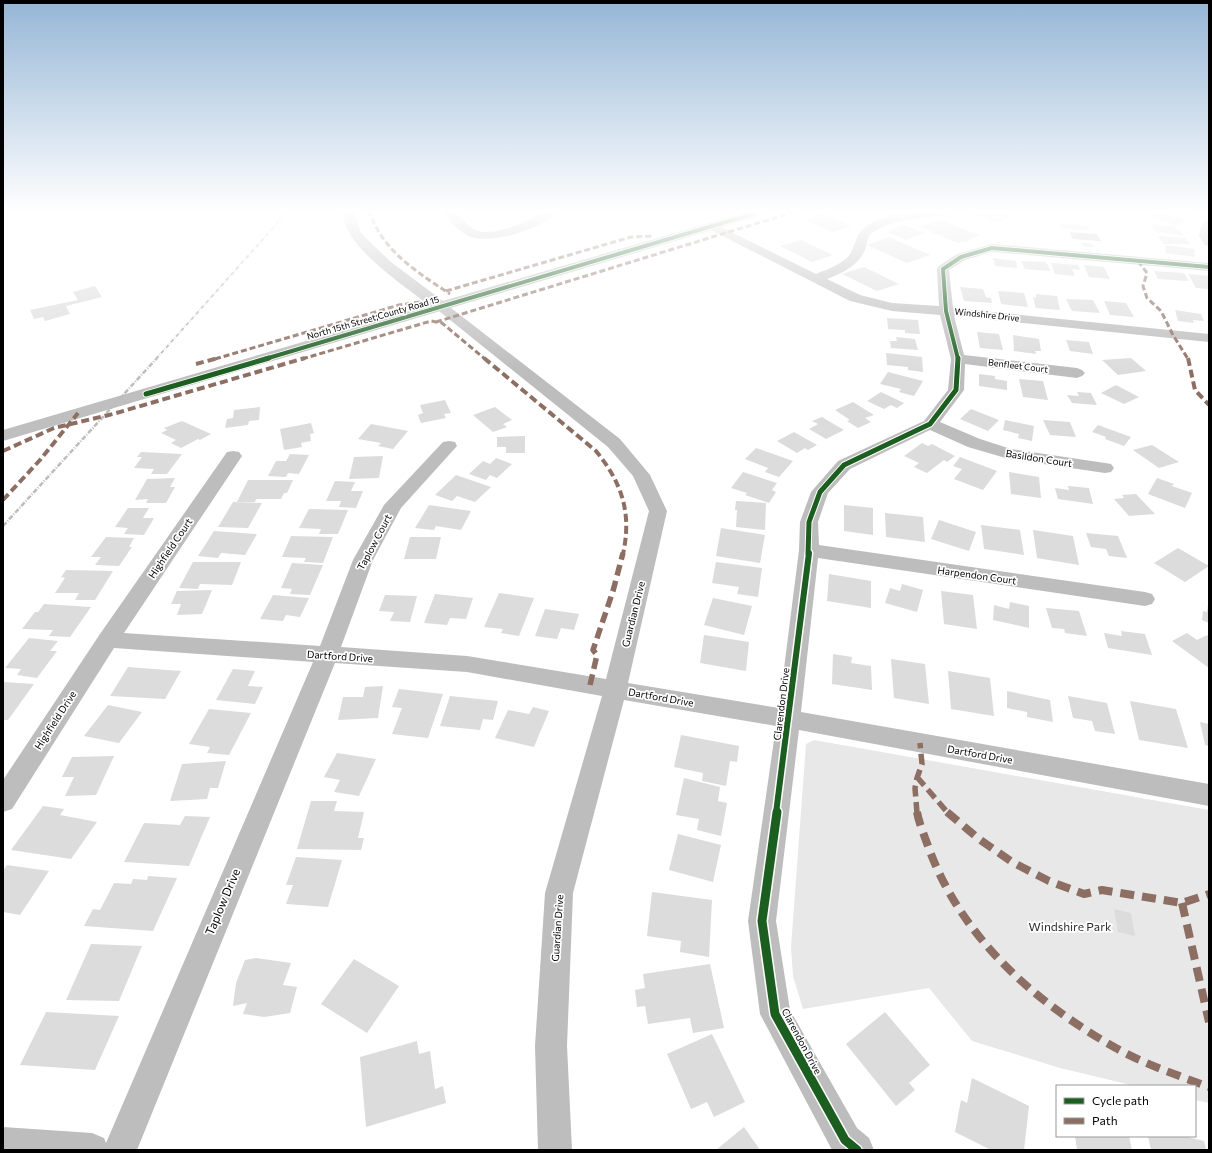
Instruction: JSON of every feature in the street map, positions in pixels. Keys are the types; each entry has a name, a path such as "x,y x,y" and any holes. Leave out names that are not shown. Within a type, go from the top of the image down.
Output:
{"street":[{"name":"Guardian Drive","path":"385,264 614,443 641,474 658,511 615,689 559,893 550,1046 556,1150"},
{"name":"North 15th Street;County Road 15","path":"3,436 585,264"},
{"name":"Windshire Drive","path":"787,264 855,298 892,307 946,311 1209,338"},
{"path":"815,278 840,268 846,264"},
{"name":"Clarendon Drive","path":"857,1150 845,1140 775,1014 762,921 790,719 809,550 809,522 820,492 844,465 930,424 956,390 958,359 946,311 942,269 950,264"},
{"name":"Clarendon Drive","path":"1173,264 1209,267"},
{"name":"Benfleet Court","path":"958,359 1077,373"},
{"name":"Basildon Court","path":"930,424 1008,454 1105,468"},
{"name":"Taplow Court","path":"327,655 363,560 393,505 449,446"},
{"name":"Highfield Court","path":"108,640 233,456"},
{"name":"Harpendon Court","path":"809,550 1146,599"},
{"name":"Dartford Drive","path":"108,640 467,664 790,719 1209,795"},
{"name":"Highfield Drive","path":"3,801 108,640"},
{"name":"Taplow Drive","path":"120,1150 327,655"},
{"path":"3,1144 92,1150"}],"green space":[{"name":"Windshire Park","path":"814,740 1209,810 1209,1103 1196,1100 1196,1085 1131,1085 1060,1068 972,1041 929,988 803,1009 793,976 791,947 806,744"}],"building":[{"path":"994,264 1016,264 1017,268 995,266"},
{"path":"1022,264 1047,264 1051,271 1025,269"},
{"path":"1051,264 1078,265 1080,270 1072,269 1075,276 1055,274"},
{"path":"1084,265 1104,267 1110,279 1089,277"},
{"path":"864,267 899,284 877,291 842,274"},
{"path":"1154,271 1184,273 1189,281 1158,279"},
{"path":"1188,274 1209,276 1209,289 1196,288"},
{"path":"95,286 102,297 66,306 70,314 45,321 43,317 34,319 30,310 78,300 73,292"},
{"path":"960,287 983,289 986,297 991,298 992,303 964,301"},
{"path":"998,291 1024,293 1028,307 1001,304"},
{"path":"1036,294 1057,296 1060,310 1036,308 1033,297 1036,298"},
{"path":"1066,299 1093,300 1100,313 1072,311"},
{"path":"1104,301 1126,303 1134,317 1110,315"},
{"path":"1175,310 1201,314 1204,321 1193,320 1194,323 1178,321"},
{"path":"887,318 918,320 920,334 905,333 905,330 888,329"},
{"path":"977,332 999,334 1003,350 980,348"},
{"path":"1013,335 1039,339 1041,351 1035,351 1036,354 1014,351"},
{"path":"896,337 915,339 918,350 891,348 890,341 897,341"},
{"path":"1066,340 1089,342 1093,354 1070,351"},
{"path":"886,353 922,357 923,372 908,370 908,367 887,365"},
{"path":"1131,358 1146,371 1118,375 1102,360"},
{"path":"888,372 923,381 914,396 899,392 901,389 880,384"},
{"path":"979,374 995,376 995,379 1007,381 1007,390 979,386"},
{"path":"1019,379 1043,381 1048,400 1023,397"},
{"path":"1116,385 1139,397 1124,404 1101,393"},
{"path":"881,392 904,403 897,408 891,405 884,409 867,401"},
{"path":"1077,392 1091,393 1097,405 1072,403 1067,395 1079,396"},
{"path":"445,400 451,413 444,414 446,418 421,423 418,415 423,413 420,405"},
{"path":"853,402 874,415 865,418 871,422 858,428 847,421 850,420 835,410"},
{"path":"260,407 259,420 249,421 248,425 225,428 227,419 233,418 234,410"},
{"path":"495,407 512,420 503,424 507,427 493,432 473,415"},
{"path":"971,409 999,420 988,431 960,419"},
{"path":"822,417 844,430 826,439 809,429 818,424 812,421"},
{"path":"1005,420 1034,426 1032,441 1018,438 1019,434 1003,430"},
{"path":"1043,420 1070,422 1076,437 1050,435"},
{"path":"182,421 211,434 181,448 171,443 176,440 161,433 167,430 164,428"},
{"path":"311,423 314,433 310,434 311,441 301,443 302,447 284,450 280,429"},
{"path":"371,424 408,431 393,449 378,446 381,443 358,439"},
{"path":"1098,425 1131,437 1124,446 1105,439 1106,437 1092,432"},
{"path":"794,432 817,445 808,450 805,448 797,453 777,441"},
{"path":"525,436 525,453 506,453 506,447 497,447 497,437"},
{"path":"922,443 928,446 932,444 955,456 947,462 944,460 927,473 914,467 919,463 904,456"},
{"path":"1152,445 1179,462 1159,468 1133,450"},
{"path":"756,448 793,461 779,477 765,472 768,468 745,459"},
{"path":"141,452 182,454 167,474 151,474 154,469 134,468 142,457 137,457"},
{"path":"290,454 309,455 299,474 288,473 286,477 268,476 276,461 286,461"},
{"path":"383,456 379,478 349,479 354,457"},
{"path":"960,457 997,471 983,490 954,479 962,469 953,466"},
{"path":"496,458 512,464 497,478 490,475 486,480 469,474 483,461 490,464"},
{"path":"743,472 777,483 772,490 776,492 769,503 745,495 747,493 731,488"},
{"path":"1009,472 1039,477 1041,498 1011,494"},
{"path":"456,475 491,487 475,502 457,496 452,501 435,495"},
{"path":"175,478 170,487 175,487 166,503 146,503 148,499 135,500 147,479"},
{"path":"1157,478 1174,484 1172,486 1192,493 1185,508 1148,494"},
{"path":"248,480 293,480 287,493 284,493 281,499 256,499 255,502 237,502"},
{"path":"335,481 355,482 351,491 363,491 356,508 339,507 341,501 326,501"},
{"path":"1068,486 1089,488 1093,504 1058,499 1055,488 1069,490"},
{"path":"1136,494 1155,514 1129,516 1114,499 1124,498 1122,495"},
{"path":"736,501 766,503 765,530 736,527"},
{"path":"233,502 262,503 248,528 218,527"},
{"path":"429,505 471,511 461,530 436,526 434,530 415,528"},
{"path":"844,505 873,508 873,535 844,531"},
{"path":"128,508 149,508 143,518 154,518 144,535 124,534 128,528 115,527"},
{"path":"309,509 348,510 338,534 319,534 321,529 299,528"},
{"path":"885,513 923,517 925,542 886,537"},
{"path":"939,520 976,532 969,551 931,539"},
{"path":"981,525 1020,530 1024,555 984,549"},
{"path":"721,528 765,535 760,563 716,556"},
{"path":"1033,530 1073,536 1079,565 1037,558"},
{"path":"214,531 257,534 245,555 221,553 218,558 198,556"},
{"path":"1086,533 1118,536 1127,558 1109,556 1106,549 1091,547"},
{"path":"291,536 333,537 323,563 304,562 306,558 282,557"},
{"path":"106,537 134,538 129,547 132,547 119,566 95,565 101,557 91,557"},
{"path":"410,537 441,537 436,559 404,559"},
{"path":"1178,548 1209,566 1185,582 1154,563"},
{"path":"193,562 241,562 232,585 200,584 198,589 179,588"},
{"path":"716,562 762,568 758,597 737,594 739,587 712,583"},
{"path":"292,563 323,565 310,595 290,594 292,589 281,588"},
{"path":"66,570 113,571 95,600 75,600 79,593 55,593 65,578 61,577"},
{"path":"829,574 871,581 871,608 827,601"},
{"path":"902,584 923,590 917,612 885,603 890,588 900,591"},
{"path":"212,590 202,614 177,615 181,604 171,604 177,591"},
{"path":"941,591 973,595 977,629 944,624"},
{"path":"499,593 534,598 519,636 501,633 503,629 484,627"},
{"path":"435,594 473,598 466,619 450,618 447,625 424,623"},
{"path":"273,595 309,598 300,617 286,615 283,621 260,619"},
{"path":"385,595 417,596 410,622 390,621 394,612 379,611"},
{"path":"713,598 752,606 744,635 704,625"},
{"path":"1010,602 1029,606 1029,628 993,620 994,605 1009,609"},
{"path":"44,604 91,607 70,637 49,636 53,630 22,629 35,612 38,612"},
{"path":"1208,605 1209,623 1202,620 1203,611 1207,612"},
{"path":"1046,608 1079,611 1087,636 1065,633 1064,629 1052,628"},
{"path":"545,609 579,614 574,630 561,628 557,639 535,636"},
{"path":"1121,631 1145,634 1152,655 1108,648 1104,633 1122,636"},
{"path":"1187,633 1197,640 1207,635 1209,637 1209,668 1172,641"},
{"path":"704,635 749,642 746,671 700,663"},
{"path":"29,638 58,641 50,651 57,651 37,678 17,675 21,669 5,668"},
{"path":"833,654 852,657 851,663 871,666 872,690 832,684"},
{"path":"891,659 925,664 929,704 894,698"},
{"path":"128,667 181,671 165,699 110,696"},
{"path":"233,669 255,671 248,686 263,687 255,704 216,700"},
{"path":"948,671 990,678 994,716 951,709"},
{"path":"3,682 34,684 8,720 3,720"},
{"path":"383,686 378,718 338,720 343,697 363,697 365,687"},
{"path":"399,689 443,694 428,738 392,734 402,708 392,707"},
{"path":"1007,691 1050,700 1053,722 1027,717 1027,712 1007,708"},
{"path":"450,696 498,701 493,720 483,719 480,730 440,726"},
{"path":"1068,696 1107,703 1115,734 1095,731 1092,721 1073,718"},
{"path":"1130,701 1176,709 1188,748 1139,740"},
{"path":"108,705 142,712 119,743 84,736"},
{"path":"533,707 549,711 534,747 495,738 508,710 529,714"},
{"path":"209,709 251,713 229,755 207,753 210,747 189,744"},
{"path":"1200,722 1209,724 1209,746 1205,745"},
{"path":"681,735 739,746 737,762 730,761 726,786 702,781 703,773 674,767"},
{"path":"337,753 376,759 359,796 334,792 340,780 324,777"},
{"path":"114,756 96,795 65,796 74,777 62,777 72,757"},
{"path":"226,761 218,788 210,788 207,799 170,801 182,764"},
{"path":"684,778 720,787 718,801 727,803 721,836 697,830 699,819 676,815"},
{"path":"311,801 337,801 334,811 364,812 358,838 364,838 361,850 297,849"},
{"path":"43,806 64,809 60,815 97,822 71,859 11,850"},
{"path":"185,816 210,817 189,866 124,862 144,823 180,825"},
{"path":"678,834 721,845 713,882 669,870"},
{"path":"296,857 342,860 328,907 286,904 293,885 286,885"},
{"path":"7,865 49,871 20,915 3,912 3,871"},
{"path":"148,876 177,878 153,931 84,926 93,909 100,910 114,883 131,884 133,879 147,880"},
{"path":"652,892 712,900 709,957 680,952 681,941 647,936"},
{"path":"1114,909 1131,913 1135,936 1118,932"},
{"path":"91,944 142,946 119,1001 66,1000"},
{"path":"256,958 291,963 283,985 297,987 290,1013 264,1017 243,1014 247,1003 233,1006 236,983 245,960"},
{"path":"354,959 399,986 367,1033 321,1004"},
{"path":"710,964 724,1028 693,1033 690,1018 648,1024 645,1006 637,1007 635,990 645,988 643,974"},
{"path":"46,1012 119,1016 95,1070 20,1065"},
{"path":"885,1012 930,1065 909,1083 915,1090 896,1106 846,1044"},
{"path":"712,1034 745,1102 714,1117 707,1102 691,1109 667,1054"},
{"path":"417,1041 419,1054 430,1051 435,1089 443,1086 446,1103 366,1127 360,1057"},
{"path":"972,1078 1029,1106 1024,1150 991,1150 955,1132 961,1100 967,1103"},
{"path":"744,1127 760,1150 716,1150"},
{"path":"1075,1137 1129,1137 1132,1150 1077,1150"},
{"path":"1148,1137 1187,1137 1204,1141 1206,1150 1151,1150"}],"railway":[{"path":"156,359 241,264"},
{"path":"3,526 157,358"}],"marked path":[{"path":"408,264 450,294"},
{"path":"446,291 539,264"},
{"path":"436,322 625,264"},
{"path":"1140,264 1147,273 1143,286 1147,298 1161,311 1173,335 1188,358 1195,390 1209,405"},
{"path":"196,364 399,305 420,302"},
{"path":"3,451 54,428 113,414 427,322 431,321 442,323 596,451 610,469 621,490 626,508 627,528 624,549 620,570 593,650 597,655 590,685"},
{"path":"3,500 40,460 78,413"},
{"path":"920,743 922,767 916,783 916,804 919,820 936,869 961,913 993,953 1030,989 1071,1021 1115,1047 1162,1070 1209,1087"},
{"path":"917,777 953,818 979,839 1012,862 1049,881 1084,894 1102,890 1182,903 1209,894"},
{"path":"1182,903 1209,1022"}],"cycle path":[{"path":"146,394 585,264"},
{"path":"857,1150 845,1140 775,1014 762,921 789,719 809,550 809,522 820,492 844,465 930,424 956,390 958,359 946,311 943,269 951,264"},
{"path":"1173,264 1209,267"}]}
